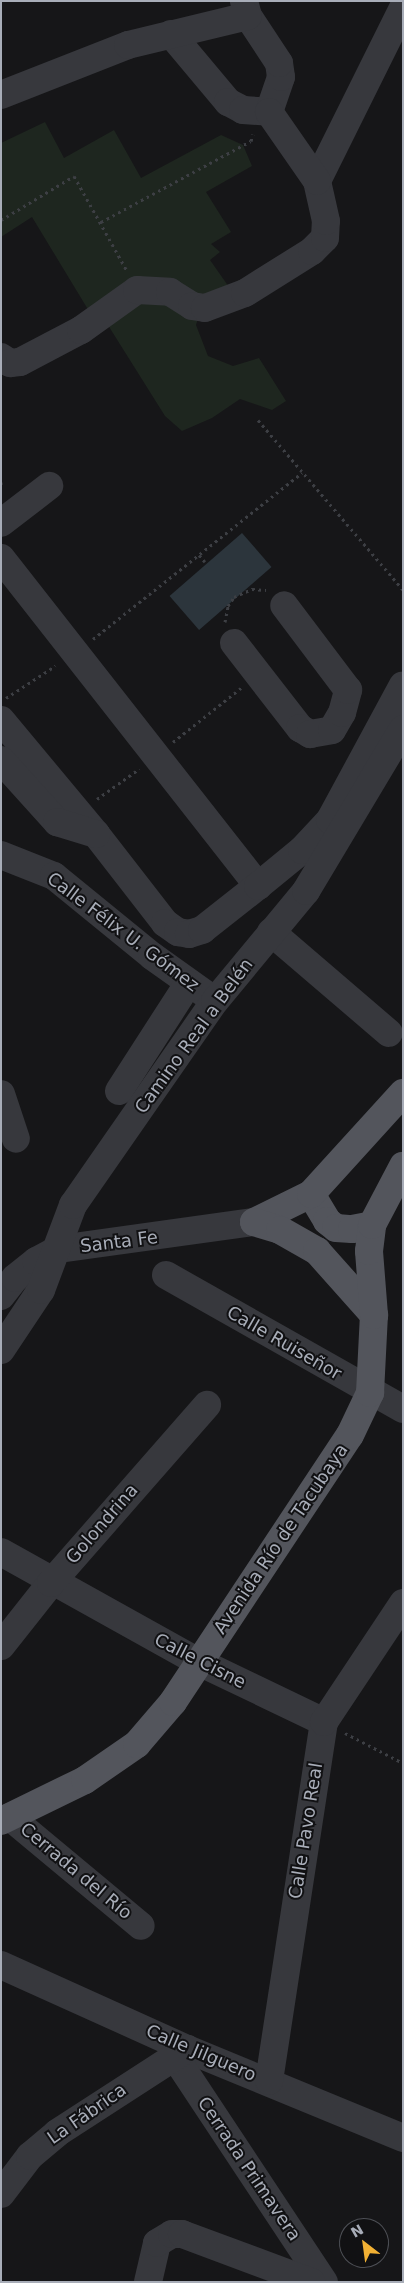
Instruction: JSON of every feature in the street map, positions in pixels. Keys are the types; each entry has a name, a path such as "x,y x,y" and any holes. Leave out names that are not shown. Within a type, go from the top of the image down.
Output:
{"main road":[{"path":"254,1222 311,1194 403,1093"},
{"name":"Avenida Río de Tacubaya","path":"6,1819 85,1780 137,1744 173,1702 350,1435 370,1392 374,1315 369,1250 372,1225 403,1166"},
{"path":"311,1194 327,1221 336,1228 372,1225"},
{"path":"254,1222 280,1230 317,1251 374,1315"}],"street":[{"path":"1,95 128,45 171,34 246,8 278,63 281,77 264,113"},
{"path":"317,181 403,8"},
{"path":"1,357 10,363 20,362 100,318 136,290 170,292 198,308 253,288 312,251 325,238 326,221 317,181 264,113 228,102 171,34"},
{"path":"1,523 49,486"},
{"path":"1,558 77,652 258,886"},
{"path":"284,605 348,690 342,713 332,730"},
{"path":"234,643 300,728 310,734 332,730 373,760"},
{"path":"1,720 96,834 165,924 178,932 189,934 202,930 258,886 302,850 330,820 373,760 403,686"},
{"name":"Camino Real a Belén","path":"1,1350 41,1290 59,1249 63,1226 73,1205 216,1001 306,891 373,760 403,729"},
{"path":"1,760 57,822 96,834"},
{"name":"Calle Félix U. Gómez","path":"1,855 54,876 188,984 216,1001"},
{"path":"271,932 389,1033"},
{"path":"119,1091 188,984"},
{"path":"1,1094 16,1139"},
{"name":"Santa Fe","path":"1,1296 15,1278 36,1261 59,1249 254,1222"},
{"name":"Calle Ruiseñor","path":"166,1274 370,1392 403,1409"},
{"name":"Golondrina","path":"1,1646 51,1583 207,1405"},
{"name":"Calle Cisne","path":"1,1552 51,1583 199,1662 324,1722"},
{"name":"Calle Pavo Real","path":"269,2081 324,1722 403,1603"},
{"name":"Cerrada del Río","path":"6,1819 141,1926"},
{"name":"Calle Jilguero","path":"1,1965 181,2053 269,2081 403,2138"},
{"name":"La Fábrica","path":"1,2194 30,2156 57,2133 181,2053"},
{"name":"Cerrada Primavera","path":"181,2053 324,2282"},
{"path":"148,2282 157,2243 172,2234 182,2234 311,2282"}],"path":[{"path":"102,222 251,141 264,113"},
{"path":"1,220 74,176 102,222 136,290"},
{"path":"258,420 403,590"},
{"path":"1,701 77,652 302,473"},
{"path":"199,555 205,562"},
{"path":"234,643 225,626 225,616 234,597 242,592 261,589 279,598 284,605"},
{"path":"78,812 156,756 257,675"},
{"path":"324,1722 403,1763"}],"shaded area":[{"path":"45,122 64,158 114,130 141,178 221,135 243,145 252,166 206,192 231,232 211,244 220,252 210,260 236,297 198,318 196,325 208,356 233,366 259,358 286,401 272,410 240,399 212,418 182,431 165,416 106,322 98,326 32,217 1,237 1,143"},
{"path":"242,533 272,567 199,630 170,596"}]}
